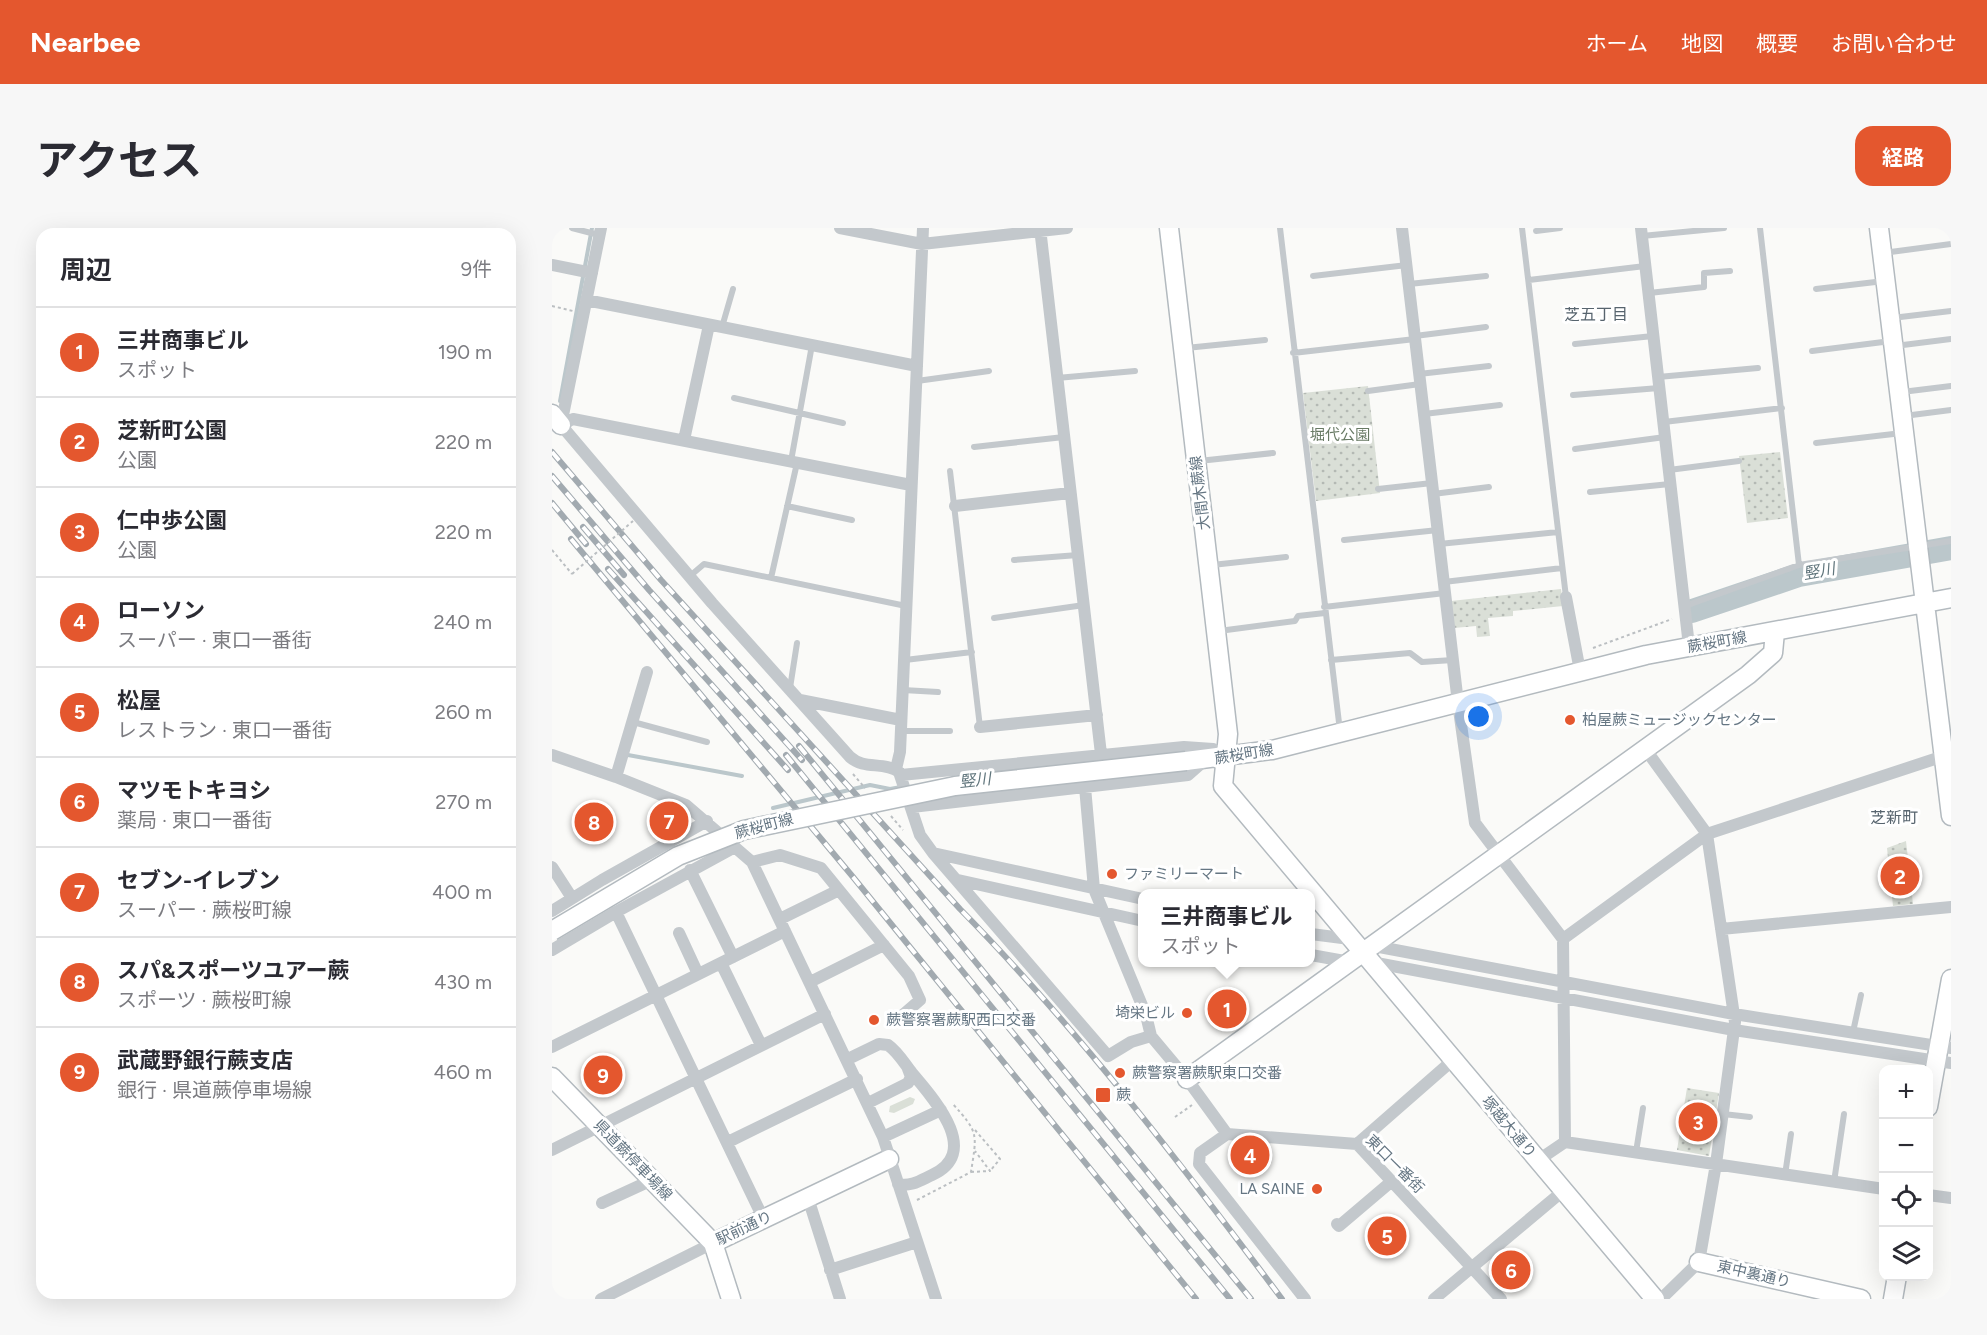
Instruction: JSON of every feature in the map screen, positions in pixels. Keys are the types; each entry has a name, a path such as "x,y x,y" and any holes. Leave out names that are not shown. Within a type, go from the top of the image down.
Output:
{"main road":[{"name":"大間木蕨線","path":"1169,228 1228,734 1222,779 1227,793 1308,889"},
{"path":"1879,228 1917,552 1947,754 1951,816"},
{"name":"蕨桜町線","path":"552,931 678,856 744,830 955,786 1225,758 1272,750 1580,671 1689,646 1951,598"},
{"path":"1187,1079 1365,956 1769,657 1776,644 1775,632"},
{"name":"大間木蕨線","path":"1315,897 1350,939"},
{"name":"塚越大通り","path":"1350,939 1655,1299"},
{"path":"1933,1094 1945,1054 1951,979"},
{"name":"県道蕨停車場線","path":"552,1077 713,1243"},
{"name":"駅前通り","path":"713,1243 889,1159"},
{"path":"713,1243 731,1299"},
{"name":"東中裏通り","path":"1699,1262 1861,1299"},
{"path":"1893,1299 1896,1281"}],"street":[{"path":"840,228 922,244 1067,228"},
{"path":"923,228 899,772 920,835 933,854 958,880 1108,1056 1131,1042 1150,1036"},
{"path":"1402,228 1458,703 1475,823 1563,939 1565,1142"},
{"path":"1040,230 1101,754"},
{"path":"557,420 584,313 600,231"},
{"path":"1641,232 1669,470 1681,612 1689,646"},
{"path":"552,265 592,273"},
{"path":"586,300 917,366"},
{"path":"684,440 709,325"},
{"path":"557,420 573,419 911,484"},
{"path":"557,420 689,576 854,760 863,765 887,766 899,772 1184,747 1213,749 1225,758"},
{"path":"955,506 1070,493"},
{"path":"1566,597 1580,671"},
{"path":"616,777 647,672"},
{"path":"800,700 901,725"},
{"path":"980,727 1097,714"},
{"path":"1646,750 1707,834 1734,1014 1734,1030 1716,1164 1699,1262"},
{"path":"1563,939 1707,834 1947,754"},
{"path":"552,755 616,777 686,806 707,821 752,862 848,1059 883,1137 936,1299"},
{"path":"912,807 1188,775 1205,760"},
{"path":"1085,786 1094,889 1101,912 1146,1015 1150,1036 1187,1079 1227,1134 1200,1153 1198,1164 1305,1299"},
{"path":"552,911 707,821"},
{"path":"552,950 690,870 735,847"},
{"path":"933,854 1138,898"},
{"path":"752,862 780,855 821,868 909,976 920,1000 897,1020"},
{"path":"552,867 572,898"},
{"path":"690,870 733,957"},
{"path":"958,880 1138,920"},
{"path":"552,1047 733,957 840,891"},
{"path":"1721,929 1951,907"},
{"path":"616,912 764,1220"},
{"path":"679,933 698,974"},
{"path":"1315,935 1350,939"},
{"path":"810,982 884,945"},
{"path":"1315,955 1365,956 1563,983 1853,1033 1945,1054"},
{"path":"1365,956 1734,1030 1945,1054"},
{"path":"721,963 762,1046"},
{"path":"552,1150 825,1014"},
{"path":"848,1059 884,1044 891,1047 940,1110 952,1131 951,1160 940,1171 908,1186 898,1184"},
{"path":"1357,1143 1453,1060"},
{"path":"868,1103 908,1083 911,1077 908,1069"},
{"path":"728,1142 857,1079"},
{"path":"883,1137 940,1110"},
{"name":"東口一番街","path":"1227,1134 1357,1143 1500,1299"},
{"path":"1538,1161 1565,1142 1879,1188"},
{"path":"602,1203 652,1180"},
{"path":"1337,1224 1339,1227 1392,1181"},
{"path":"1434,1299 1563,1191"},
{"path":"1933,1196 1951,1198"},
{"path":"808,1198 840,1299"},
{"path":"830,1270 917,1242"},
{"name":"駅前通り","path":"601,1299 713,1243"},
{"name":"東中裏通り","path":"1661,1299 1699,1262"}],"lane":[{"path":"572,228 600,231"},
{"path":"1280,228 1293,353 1340,734"},
{"path":"1522,228 1566,597"},
{"path":"1536,231 1560,228"},
{"path":"1641,232 1724,228"},
{"path":"1760,228 1799,566"},
{"path":"1882,253 1951,244"},
{"path":"1313,276 1407,265"},
{"path":"1528,280 1645,266"},
{"path":"1648,293 1704,287 1704,273 1731,271"},
{"path":"1409,284 1486,276"},
{"path":"1816,289 1885,281"},
{"path":"722,327 733,289"},
{"path":"1890,318 1951,311"},
{"path":"1293,353 1486,327"},
{"path":"1575,344 1653,336"},
{"path":"1812,351 1951,339"},
{"path":"1183,348 1265,340"},
{"path":"771,578 787,506 812,345"},
{"path":"1368,391 1489,366"},
{"path":"1573,395 1758,368"},
{"path":"1057,378 1135,370"},
{"path":"916,381 988,371"},
{"path":"1898,392 1951,386"},
{"path":"734,398 843,423"},
{"path":"1424,414 1500,405"},
{"path":"1663,422 1782,408"},
{"path":"1816,443 1902,425 1951,410"},
{"path":"1575,449 1665,437"},
{"path":"974,447 1064,438"},
{"path":"1196,461 1273,453"},
{"path":"1669,470 1739,461"},
{"path":"950,471 980,727"},
{"path":"1590,492 1670,484"},
{"path":"1378,489 1489,487"},
{"path":"787,506 852,520"},
{"path":"1344,540 1438,530"},
{"path":"1439,544 1558,532"},
{"path":"1681,612 1799,566 1917,552 1951,542"},
{"path":"1014,560 1078,555"},
{"path":"1208,566 1286,557"},
{"path":"689,576 704,564 906,606"},
{"path":"1216,631 1294,621 1298,616 1325,610 1562,568"},
{"path":"994,618 1084,605"},
{"path":"790,688 797,643"},
{"path":"904,660 972,652"},
{"path":"1331,660 1410,653 1422,662 1453,660"},
{"path":"902,690 938,692"},
{"path":"633,722 707,742"},
{"path":"901,725 950,731"},
{"path":"1853,1033 1861,995"},
{"path":"1636,1152 1643,1108"},
{"path":"1723,1114 1750,1117"},
{"path":"1834,1182 1844,1114"},
{"path":"1785,1175 1791,1134"}],"path":[{"path":"552,306 584,313"},
{"path":"552,550 572,574 633,521"},
{"path":"1593,648 1681,612"},
{"path":"857,779 867,779"},
{"path":"1175,1118 1201,1099"},
{"path":"971,1172 990,1171 1000,1159 975,1130"},
{"path":"975,1151 990,1171"},
{"path":"998,1157 1002,1154"}],"green space":[{"name":"堀代公園","path":"1368,386 1380,493 1316,501 1303,393"},
{"path":"1780,452 1788,518 1747,523 1739,456"},
{"path":"1561,589 1563,606 1513,611 1513,616 1488,618 1490,636 1477,637 1476,626 1454,628 1451,601"},
{"path":"1906,841 1913,904 1893,906 1887,848"},
{"path":"1687,1088 1719,1093 1709,1156 1677,1150"},
{"path":"910,1097 915,1099 913,1104 894,1113 889,1112 890,1106"}],"waterway":[{"path":"560,401 592,228"},
{"name":"竪川","path":"1692,611 1799,575 1951,548"},
{"name":"竪川","path":"628,755 742,776"},
{"name":"竪川","path":"773,808 870,785 890,789 901,787"}],"railway":[{"path":"552,452 661,580 1046,1002 1167,1148 1282,1299"},
{"path":"552,476 649,590 802,760"},
{"path":"552,503 586,544"},
{"path":"583,527 624,575"},
{"path":"571,539 853,877 1196,1299"},
{"path":"608,569 788,770"},
{"path":"799,746 1251,1299"},
{"path":"786,755 1230,1299"}],"place":[{"name":"柏屋蕨ミュージックセンター","path":"1570,720"},
{"name":"セブン-イレブン","path":"669,821"},
{"name":"スパ&スポーツユアー蕨","path":"594,822"},
{"name":"ファミリーマート","path":"1112,874"},
{"name":"芝新町公園","path":"1900,876"},
{"name":"三井商事ビル","path":"1227,1009"},
{"name":"埼栄ビル","path":"1187,1013"},
{"name":"蕨警察署蕨駅西口交番","path":"874,1020"},
{"name":"蕨警察署蕨駅東口交番","path":"1120,1073"},
{"name":"武蔵野銀行蕨支店","path":"603,1075"},
{"name":"蕨","path":"1103,1095"},
{"name":"仁中歩公園","path":"1698,1122"},
{"name":"ローソン","path":"1250,1155"},
{"name":"LA SAINE","path":"1317,1189"},
{"name":"松屋","path":"1387,1236"},
{"name":"マツモトキヨシ","path":"1511,1270"}],"district":[{"name":"芝五丁目","path":"1596,314"},
{"name":"芝新町","path":"1894,817"}]}
